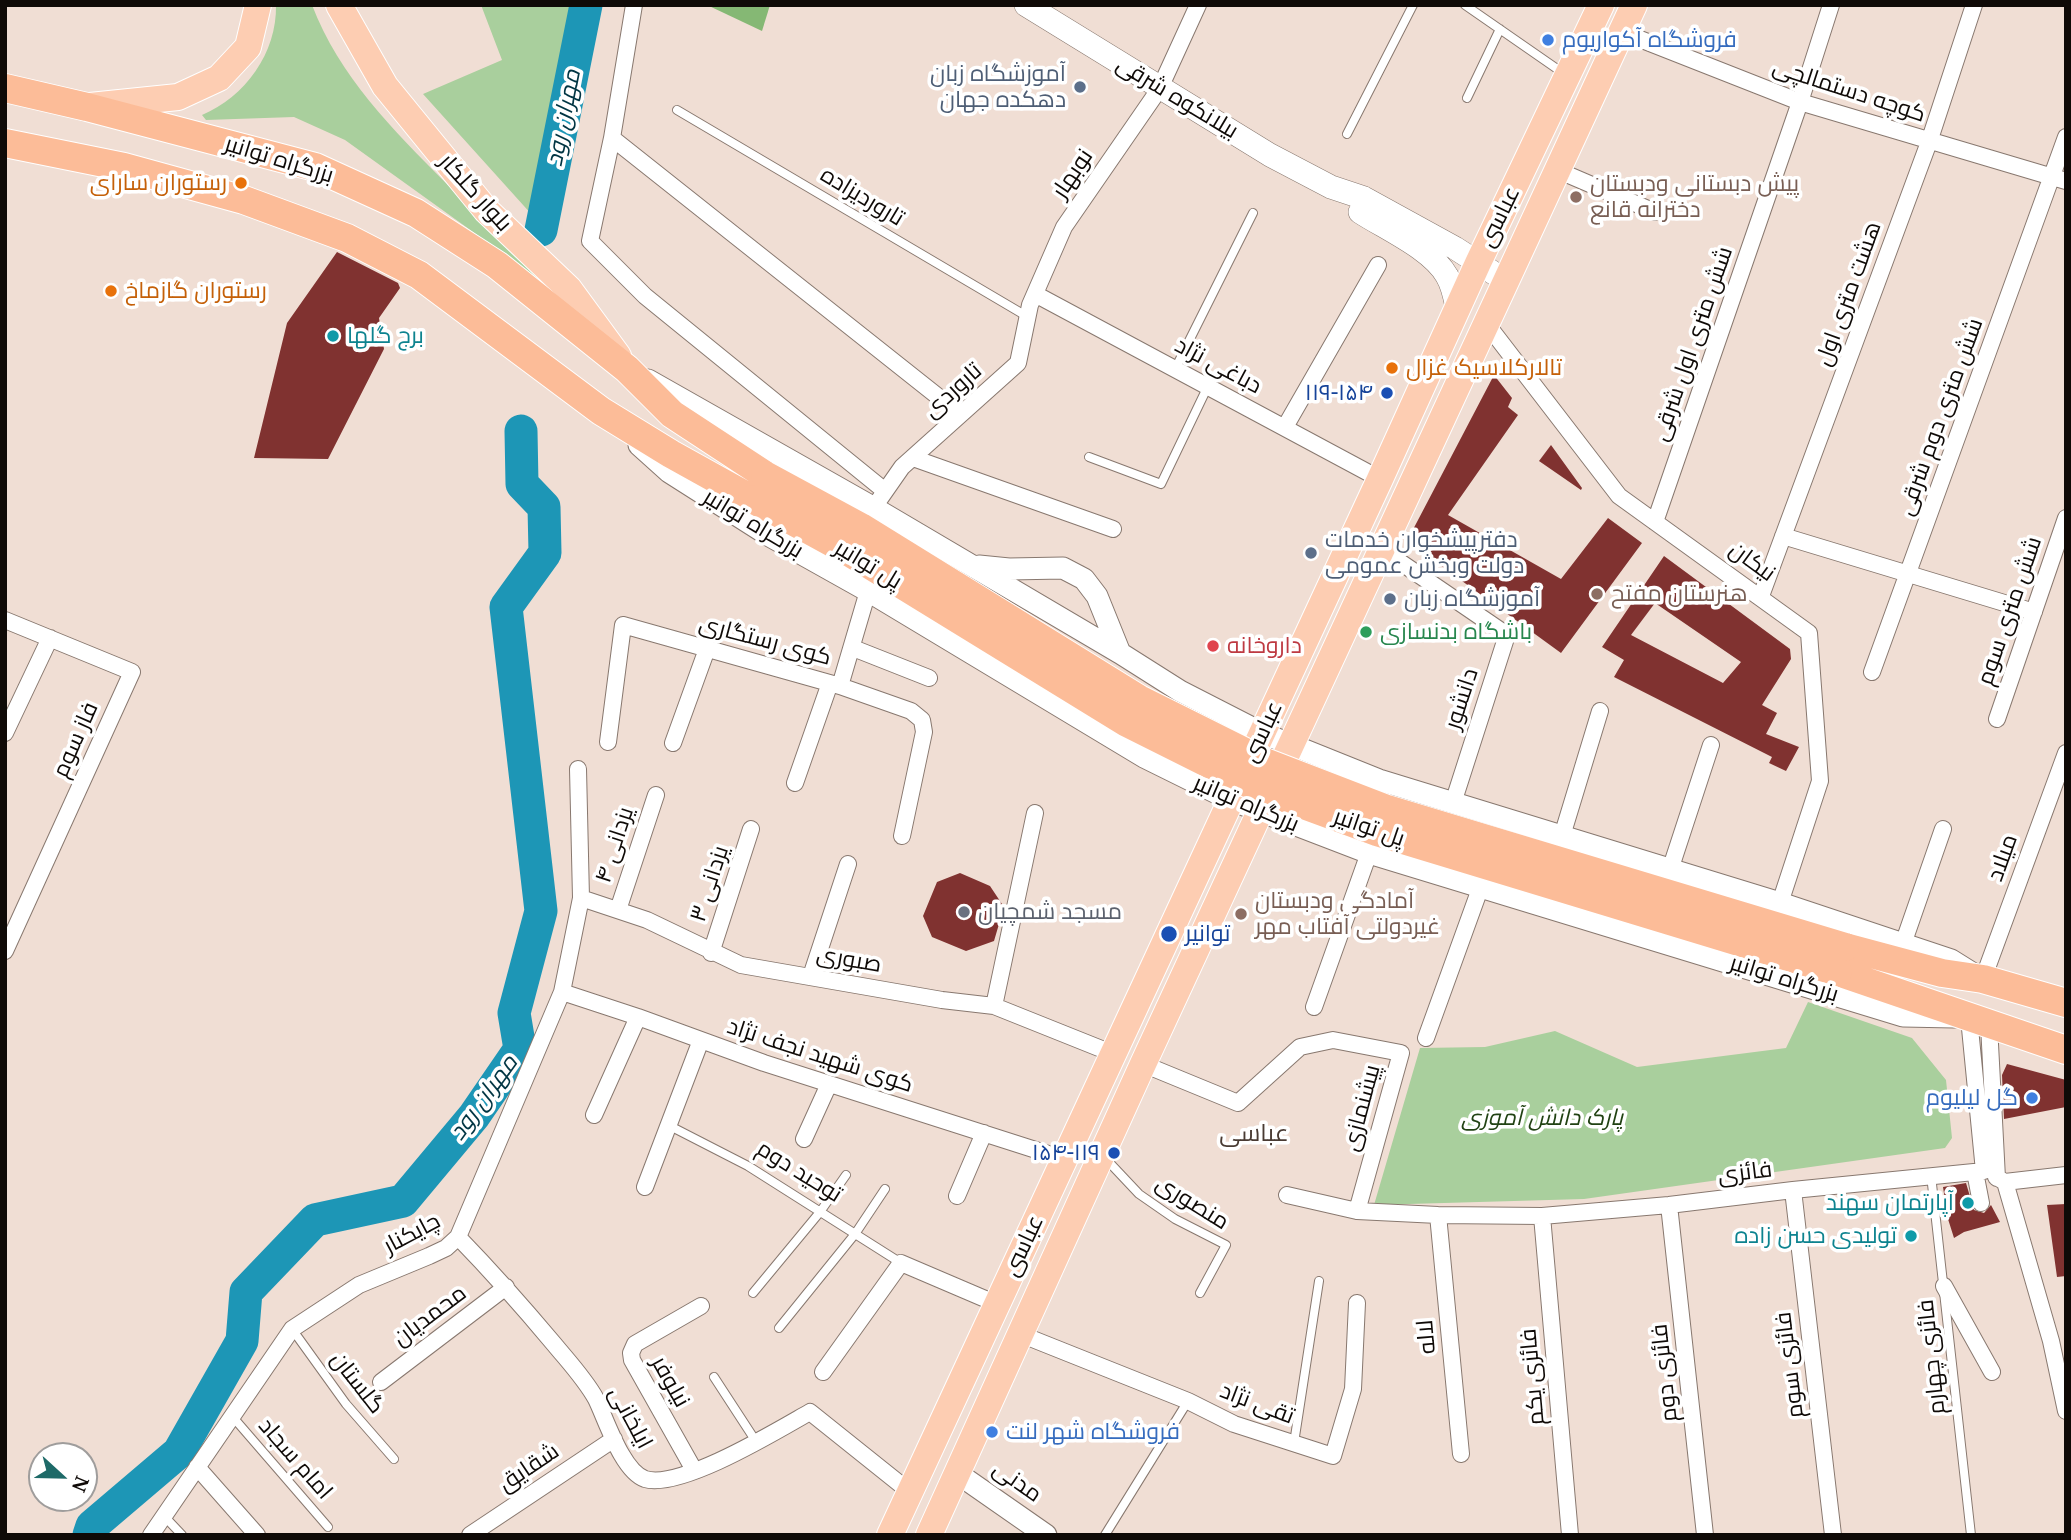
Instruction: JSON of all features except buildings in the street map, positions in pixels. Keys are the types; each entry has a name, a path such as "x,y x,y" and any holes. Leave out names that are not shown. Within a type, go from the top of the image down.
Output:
{"highway":[{"name":"بزرگراه توانیر","path":"5,88 315,167 416,213 497,265 627,369 672,414 759,487"},
{"name":"بزرگراه توانیر","path":"5,143 124,167 244,200 346,238 419,275 601,411 671,454 759,487"},
{"name":"پل توانیر","path":"759,487 861,527 1139,699 1265,762 1387,809 1842,959"},
{"name":"بزرگراه توانیر","path":"1842,959 1983,979 2066,1003"},
{"name":"بزرگراه توانیر","path":"1842,959 1979,1021 2066,1050"}],"main road":[{"path":"87,107 178,97 219,78 248,47 258,5"},
{"name":"بلوار گلکار","path":"339,5 385,86 486,210 569,289 627,369"},
{"name":"بیلانکوه شرقی","path":"1027,5 1270,155 1331,187 1364,198 1455,248 1506,281"},
{"name":"عباسى","path":"890,1535 1457,308 1601,5"},
{"name":"عباسى","path":"929,1535 1143,1064 1634,5"},
{"name":"بیلانکوه شرقی","path":"1331,187 1360,212 1422,250 1438,263 1451,284 1457,308"},
{"path":"980,1340 1016,1344"}],"street":[{"path":"634,5 612,138 590,241 645,296 879,500"},
{"name":"نوبهار","path":"1035,294 1064,227 1160,88 1198,5"},
{"name":"شش متری اول شرقی","path":"1656,522 1831,5"},
{"name":"هشت متری اول","path":"1761,596 1929,142 1974,5"},
{"name":"کوچه دستمالچی","path":"1622,32 1800,102 2059,180"},
{"name":"شش متری دوم شرقی","path":"1872,672 2059,180 2066,137"},
{"path":"612,138 960,414"},
{"path":"1557,170 1655,212"},
{"path":"1285,428 1378,265"},
{"name":"تاروردی","path":"879,500 902,467 1018,363 1035,294"},
{"name":"دباغی نژاد","path":"1035,294 1380,479"},
{"name":"نیکان","path":"1486,323 1619,496 1809,633 1820,781 1780,903"},
{"name":"بزرگراه توانیر","path":"627,369 879,500 969,564 1180,691 1290,746 1379,780 1780,903 1951,960 1983,979"},
{"name":"بزرگراه توانیر","path":"601,411 670,472 768,535 869,591 1144,757 1231,800 1360,850 1903,1016 1979,1021"},
{"path":"913,458 1113,529"},
{"name":"شش متری سوم","path":"1997,719 2066,518"},
{"path":"1783,536 2034,612"},
{"name":"دانشور","path":"1381,549 1507,635 1453,803"},
{"path":"969,564 1009,569 1063,568 1084,579 1097,596 1120,653"},
{"name":"کوی رستگاری","path":"608,742 623,625 835,684 853,648 869,591"},
{"name":"فاز سوم","path":"5,620 132,672 5,951"},
{"path":"5,733 50,638"},
{"path":"853,648 929,678"},
{"path":"674,743 707,649"},
{"path":"795,783 835,684 911,711 922,720 924,732 902,836"},
{"path":"1144,757 1160,749 1175,732 1182,710 1180,691"},
{"path":"1562,836 1600,711"},
{"path":"1670,870 1711,745"},
{"name":"میلاد","path":"1983,979 2066,753"},
{"name":"چایکنار","path":"150,1535 292,1329 359,1285 446,1248 458,1237 562,992 581,898 578,769"},
{"path":"1314,1007 1360,850 1348,827 1351,807 1363,790 1379,780"},
{"name":"یزدانی ۴","path":"618,911 656,794"},
{"path":"994,1006 1035,813"},
{"name":"یزدانی ۳","path":"711,953 751,829"},
{"path":"1903,944 1942,829"},
{"path":"811,976 848,864"},
{"path":"1426,1038 1481,886"},
{"name":"صبوری","path":"581,898 647,920 711,953 741,965 942,1000 994,1006 1114,1054"},
{"name":"کوی شهید نجف نژاد","path":"562,992 829,1084 1064,1159"},
{"path":"594,1115 638,1017"},
{"path":"1979,1021 1990,1176 2051,1342 2066,1411"},
{"path":"645,1187 701,1040"},
{"name":"پیشنمازی","path":"1143,1064 1237,1102 1300,1047 1333,1040 1401,1053 1357,1211"},
{"path":"804,1139 829,1084"},
{"path":"957,1196 984,1133"},
{"name":"فائزی","path":"1287,1195 1357,1211 1542,1216 1669,1205 1931,1175 2066,1175"},
{"path":"1981,1203 1990,1176"},
{"name":"فائزی سوم","path":"1793,1189 1833,1535"},
{"name":"فائزی دوم","path":"1669,1205 1705,1535"},
{"name":"لاله","path":"1438,1215 1461,1454"},
{"name":"فائزی یکم","path":"1542,1216 1570,1535"},
{"name":"ایلخانی","path":"458,1237 506,1287 595,1396 614,1439 631,1468 643,1478 658,1480 724,1459 810,1412 910,1492"},
{"path":"823,1372 901,1263"},
{"name":"توحید دوم","path":"901,1263 997,1304"},
{"path":"1944,1286 1992,1372"},
{"name":"محمدیان","path":"381,1382 506,1287"},
{"name":"تقی نژاد","path":"1016,1344 1188,1401 1234,1424 1334,1456 1353,1388 1357,1303"},
{"name":"نیلوفر","path":"694,1470 632,1360 631,1353 635,1344 701,1306"},
{"name":"شقایق","path":"470,1535 614,1439"},
{"path":"197,1467 257,1535"},
{"name":"مدنی","path":"957,1472 1046,1535"}],"lane":[{"path":"1347,134 1413,5"},
{"path":"1465,5 1568,77"},
{"path":"1467,98 1500,29"},
{"name":"تاروردیزاده","path":"677,110 1028,317"},
{"path":"1175,369 1253,213"},
{"path":"1089,457 1161,484 1208,386"},
{"name":"توحید دوم","path":"670,1126 748,1166 901,1263"},
{"name":"منصوری","path":"1102,1154 1139,1194 1175,1219 1226,1245 1200,1293"},
{"path":"753,1293 820,1212 846,1175"},
{"name":"فائزی چهارم","path":"1931,1175 1971,1535"},
{"path":"779,1328 855,1234 885,1189"},
{"path":"1294,1443 1319,1280"},
{"name":"گلستان","path":"292,1329 346,1404 394,1459"},
{"path":"714,1377 757,1443"},
{"path":"1105,1535 1188,1401"},
{"name":"امام سجاد","path":"232,1416 328,1527"},
{"path":"164,1516 182,1535"}],"green space":[{"path":"276,5 312,5 323,31 352,79 387,122 565,298 345,140 294,117 206,120 202,115 232,97 256,71 271,40"},
{"path":"481,5 574,5 533,216 423,94 502,60"},
{"path":"707,5 770,5 762,31"},
{"name":"پارک دانش آموزی","path":"1808,1002 1912,1038 1946,1080 1952,1138 1945,1148 1584,1199 1374,1205 1420,1048 1485,1047 1555,1031 1637,1067 1786,1048"}],"waterway":[{"name":"مهران رود","path":"541,230 586,5"},
{"name":"مهران رود","path":"89,1535 92,1526 179,1452 242,1341 246,1292 315,1220 403,1201 474,1116 520,1049 514,1013 541,911 506,607 545,553 544,507 522,484 521,431"}],"place":[{"name":"فروشگاه آکواریوم","path":"1548,40"},
{"name":"آموزشگاه زبان دهکده جهان","path":"1080,87"},
{"name":"رستوران ساراى","path":"241,183"},
{"name":"پیش دبستانی ودبستان دخترانه قانع","path":"1576,197"},
{"name":"رستوران گازماخ","path":"111,291"},
{"name":"برج گلها","path":"333,336"},
{"name":"تالارکلاسیک غزال","path":"1392,368"},
{"name":"۱۱۹-۱۵۴","path":"1387,393"},
{"name":"دفترپیشخوان خدمات دولت وبخش عمومی","path":"1311,553"},
{"name":"هنرستان مفتح","path":"1597,594"},
{"name":"آموزشگاه زبان","path":"1390,599"},
{"name":"باشگاه بدنسازی","path":"1366,632"},
{"name":"داروخانه","path":"1213,646"},
{"name":"مسجد شمچیان","path":"964,912"},
{"name":"آمادگی ودبستان غیردولتی آفتاب مهر","path":"1241,914"},
{"name":"توانیر","path":"1169,934"},
{"name":"گل لیلیوم","path":"2032,1098"},
{"name":"۱۵۴-۱۱۹","path":"1114,1153"},
{"name":"آپارتمان سهند","path":"1968,1203"},
{"name":"تولیدی حسن زاده","path":"1911,1236"},
{"name":"فروشگاه شهر لنت","path":"992,1432"}],"district":[{"name":"عباسی","path":"1254,1134"}]}
